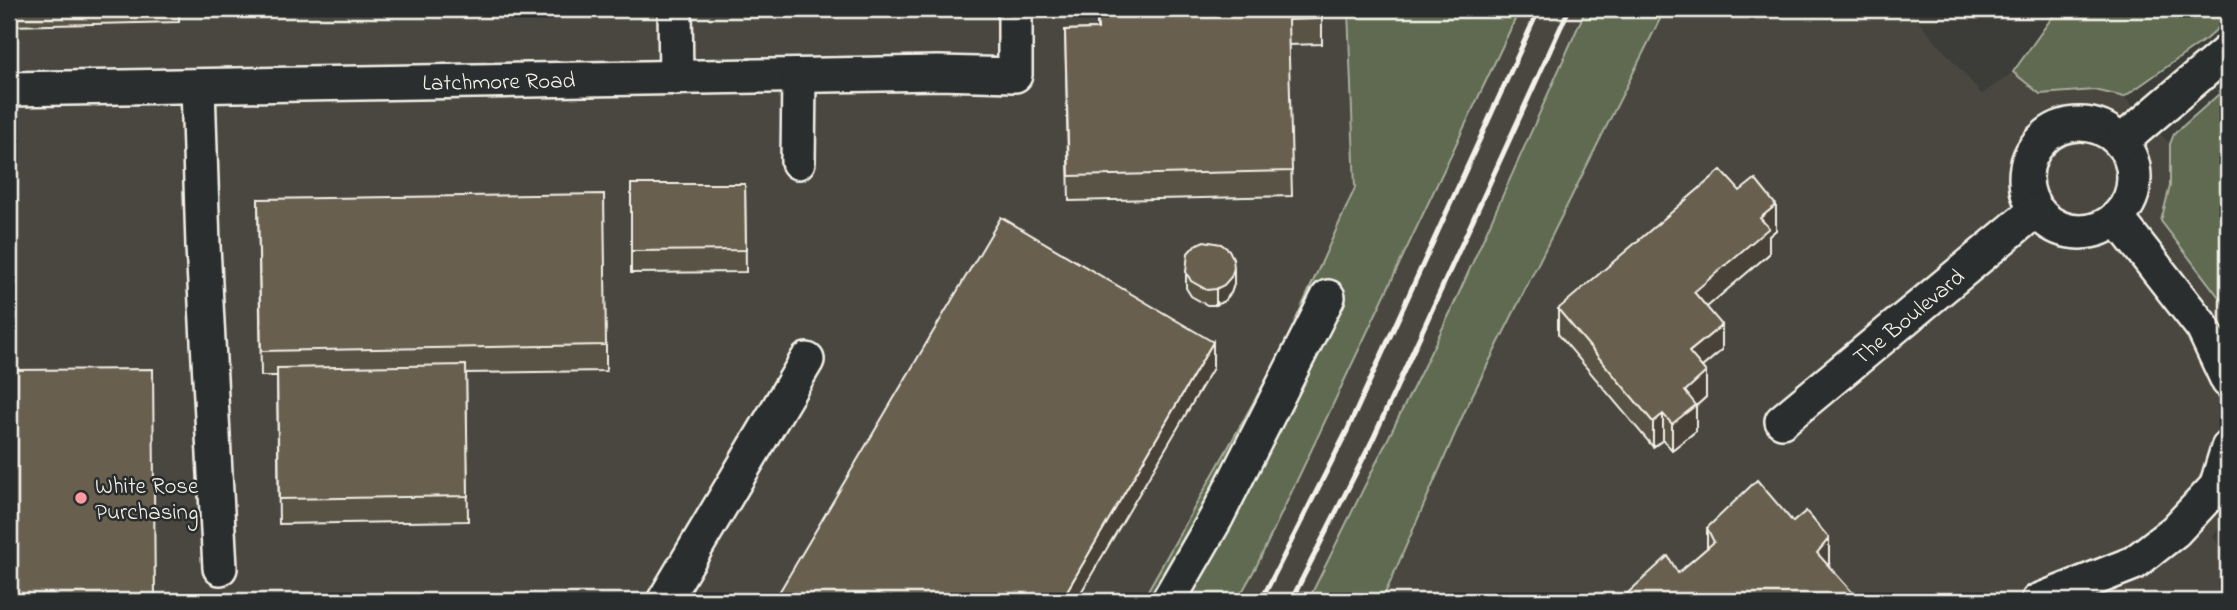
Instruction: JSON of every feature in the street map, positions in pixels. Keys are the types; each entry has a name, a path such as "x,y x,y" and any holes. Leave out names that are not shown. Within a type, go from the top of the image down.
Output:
{"street":[{"path":"675,9 676,78"},
{"name":"Latchmore Road","path":"9,89 1015,75 1015,9"},
{"path":"2121,142 2228,51"},
{"path":"799,76 799,162"},
{"path":"198,86 203,246 220,568"},
{"path":"2071,124 2089,124 2107,130 2121,142 2130,156 2134,172 2133,189 2127,205 2116,218 2101,228 2084,232 2066,230 2049,222 2036,210 2028,193 2026,175 2030,157 2039,141 2054,130 2071,124"},
{"name":"The Boulevard","path":"1782,421 2036,210"},
{"path":"2116,218 2203,328 2228,381"},
{"path":"1168,601 1216,518 1328,297"},
{"path":"664,601 807,360"},
{"path":"2038,601 2134,564 2175,531 2216,487 2228,448"}],"shaded area":[{"path":"9,9 1348,9 1355,188 1280,355 1142,601 9,601"},
{"path":"1520,9 1586,9 1451,311 1308,601 1237,601"},
{"path":"1665,9 1908,9 1982,94 2013,72 2040,94 2095,90 2124,97 2170,144 2170,186 2161,221 2228,309 2228,513 2213,536 2225,554 2228,553 2228,601 1383,601 1467,406"}],"green space":[{"path":"1348,9 1520,9 1256,567 1237,601 1142,601 1280,355 1355,188"},
{"path":"1586,9 1665,9 1467,406 1382,601 1308,601 1451,311"},
{"path":"2058,9 2228,9 2228,19 2206,39 2124,97 2095,90 2040,94 2013,72"},
{"path":"2228,86 2228,309 2161,221 2170,186 2170,144 2174,134"}],"building":[{"path":"1097,9 1322,9 1322,19 1288,20 1292,171 1069,176 1065,30 1098,29"},
{"path":"1721,170 1740,191 1755,179 1776,205 1760,218 1769,228 1694,292 1722,325 1689,352 1706,372 1685,391 1696,405 1672,424 1663,414 1653,422 1558,309"},
{"path":"631,184 745,184 746,250 631,251"},
{"path":"604,194 606,345 261,351 258,199"},
{"path":"1001,217 1213,342 1061,601 774,601"},
{"path":"1204,241 1221,244 1229,250 1233,258 1231,277 1216,289 1207,290 1191,281 1186,272 1188,253 1195,245"},
{"path":"466,365 468,496 279,499 277,368"},
{"name":"White Rose Purchasing","path":"153,369 155,601 9,601 9,370"},
{"path":"1757,480 1793,522 1806,511 1829,538 1817,553 1853,593 1842,601 1619,601 1668,556 1678,573 1714,542 1707,528"}],"railway":[{"path":"1261,601 1347,431 1539,9"},
{"path":"1291,601 1373,439 1569,9"}],"place":[{"name":"White Rose Purchasing","path":"81,498"}]}
